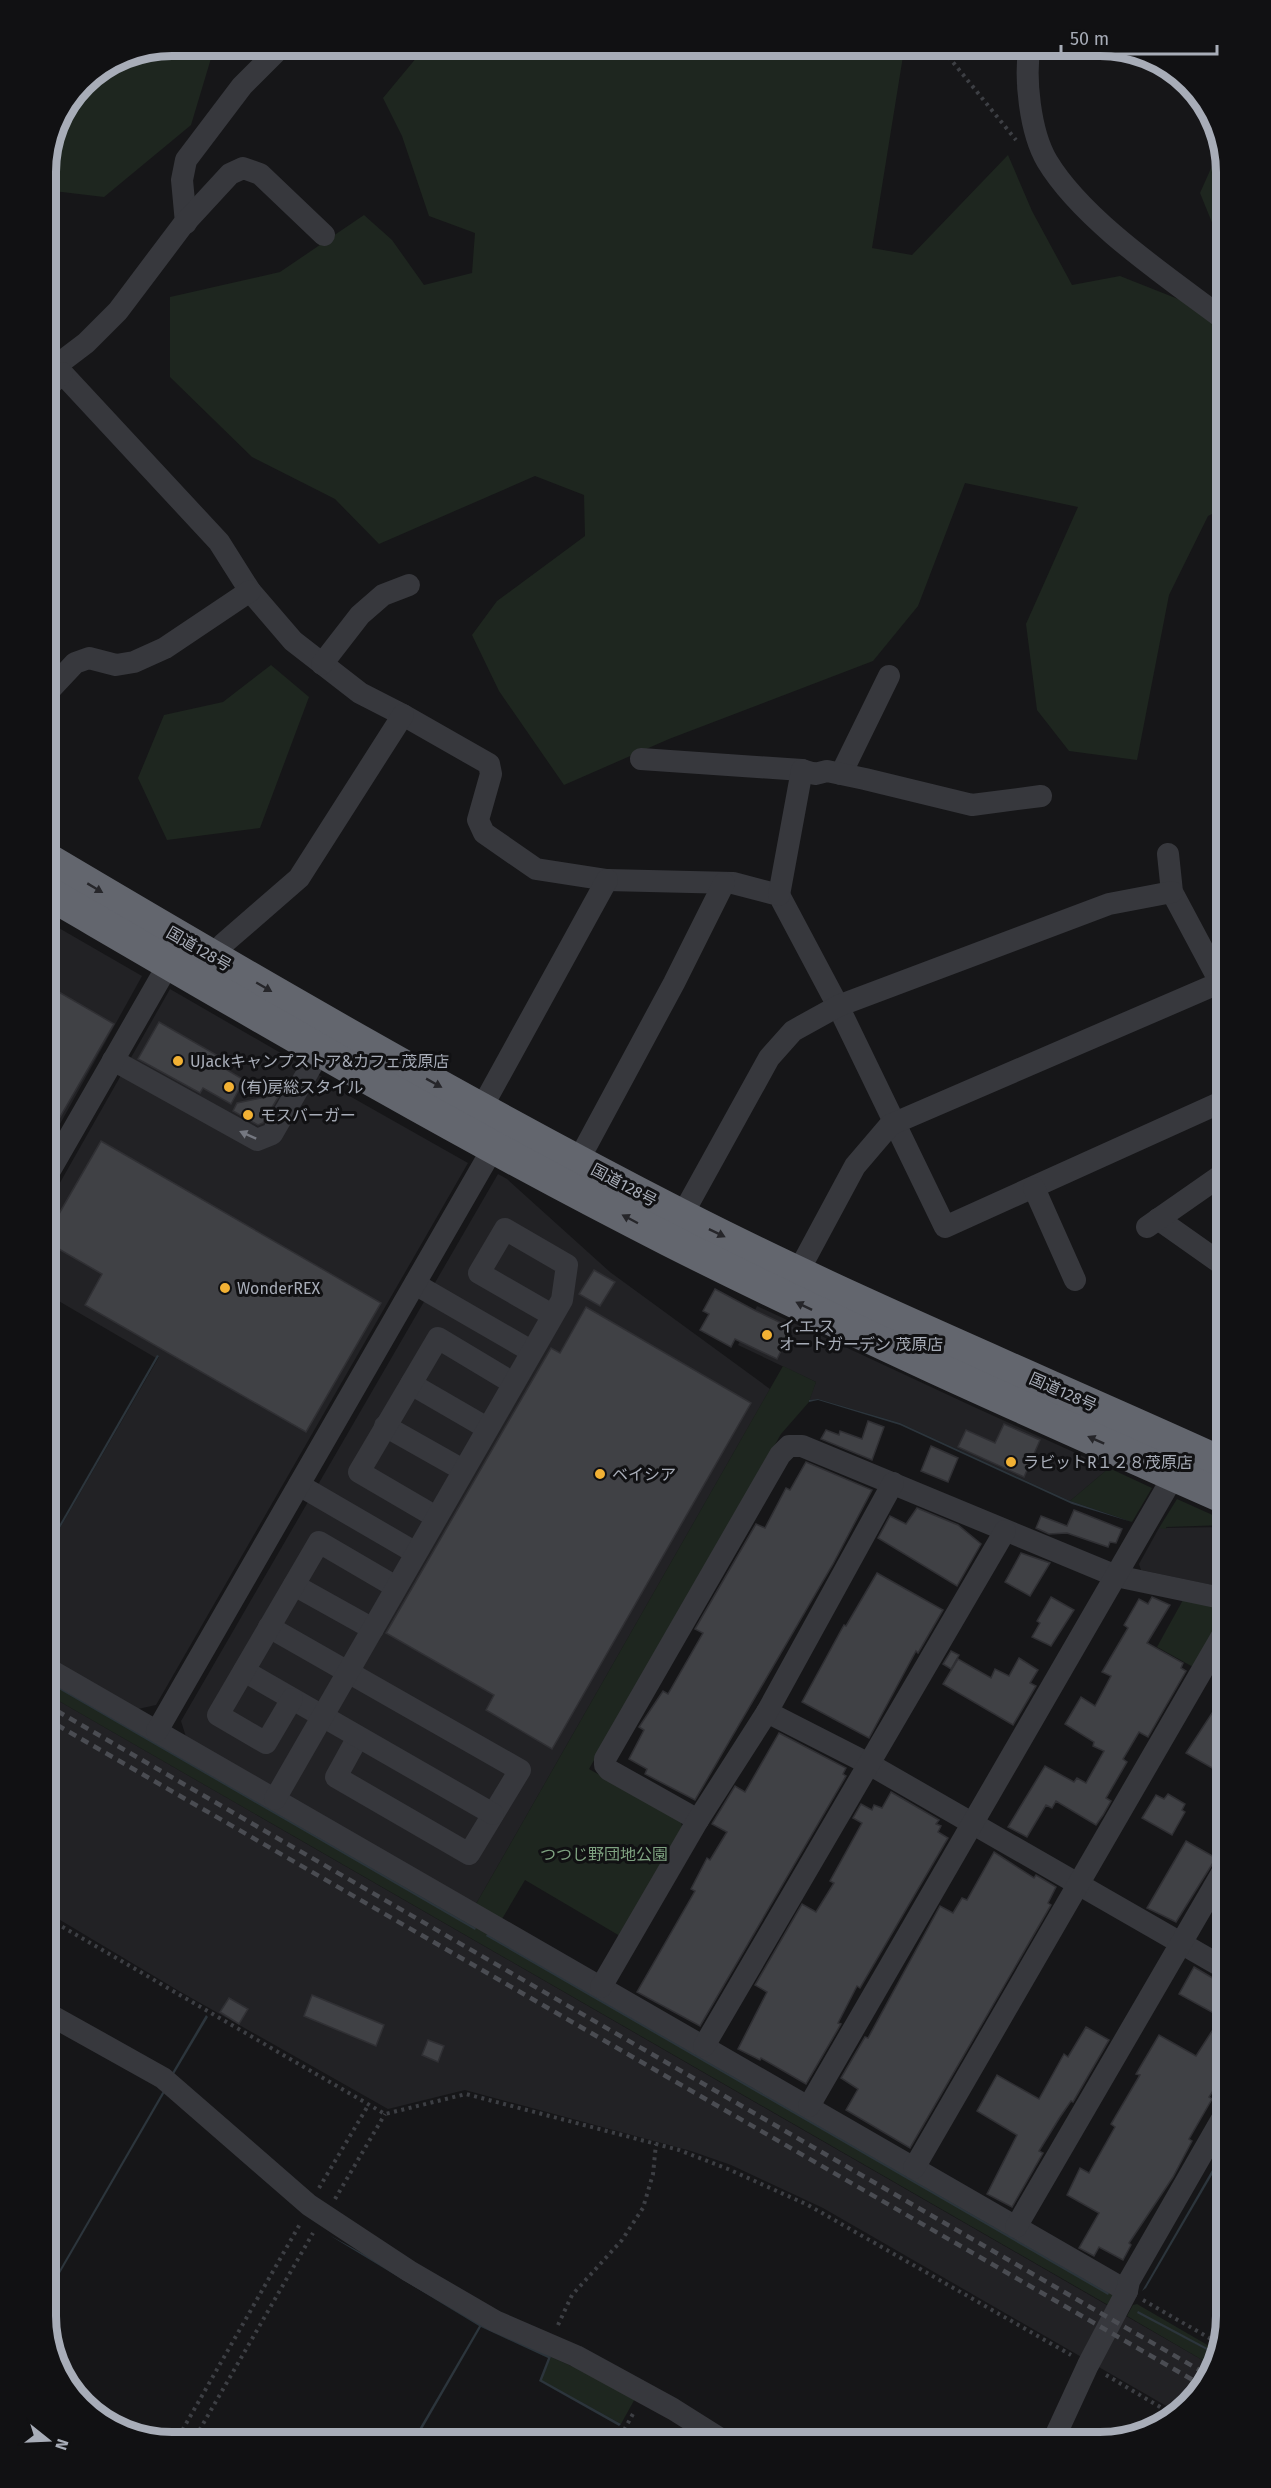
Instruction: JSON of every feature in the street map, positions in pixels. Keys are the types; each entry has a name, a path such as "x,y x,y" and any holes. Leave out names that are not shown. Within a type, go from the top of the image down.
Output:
{"highway":[{"name":"国道128号","path":"56,866 320,1051 493,1148 675,1228 798,1272 1182,1462 1216,1490"},
{"name":"国道128号","path":"56,896 176,951"},
{"name":"国道128号","path":"207,970 481,1109 578,1161 675,1228 869,1338 1182,1462 1216,1464"}],"street":[{"path":"186,223 182,180 186,160 242,86 272,56"},
{"path":"1028,56 1034,129 1046,160 1076,200 1145,260 1216,313"},
{"path":"56,361 86,343 118,311 186,223 230,174 243,168 261,174 324,235"},
{"path":"56,363 219,542 250,591 293,641 360,693 403,714 489,764 491,774 478,820 484,833 536,869 607,880 733,883 779,895"},
{"path":"322,664 360,615 383,595 409,585"},
{"path":"56,683 75,663 89,658 116,664 134,662 165,648 250,591"},
{"path":"842,774 889,676"},
{"path":"207,970 223,945 298,878 403,714"},
{"path":"641,759 802,770 814,774 827,771 972,805 1041,796"},
{"path":"802,770 779,895 838,1006 945,1227 1216,1105"},
{"path":"1168,854 1172,892 1216,972"},
{"path":"481,1109 607,880"},
{"path":"578,1161 674,983 724,883"},
{"path":"675,1228 769,1058 793,1031 838,1006 1109,904 1172,892"},
{"path":"56,1160 176,951"},
{"path":"798,1272 855,1167 890,1125 1216,989"},
{"path":"113,1059 257,1140 272,1134 320,1051"},
{"path":"157,1731 493,1148"},
{"path":"1216,1179 1153,1223 1216,1261"},
{"path":"1034,1188 1075,1280"},
{"path":"415,1284 531,1351"},
{"path":"275,1799 552,1315"},
{"path":"436,1517 359,1472 385,1426 438,1338 513,1383"},
{"path":"411,1384 487,1428"},
{"path":"385,1426 463,1470"},
{"path":"698,1820 609,1770 605,1765 605,1759 744,1516 780,1455 789,1446 802,1446 1116,1576 1216,1597"},
{"path":"809,2106 1182,1462"},
{"path":"601,1987 698,1820 767,1712 893,1483"},
{"path":"299,1485 416,1553"},
{"path":"704,2046 1005,1531"},
{"path":"291,1699 266,1743 218,1715 319,1542 396,1587"},
{"path":"294,1585 373,1629"},
{"path":"269,1627 520,1770 469,1854 336,1776 358,1737"},
{"path":"914,2168 1216,1646"},
{"path":"244,1671 493,1814"},
{"path":"56,1672 1127,2290"},
{"path":"767,1712 869,1764 974,1823 1216,1964"},
{"path":"1016,2227 1216,1884"},
{"path":"56,2018 163,2078 318,2210 458,2302 523,2334 550,2344 711,2432"},
{"path":"1057,2432 1088,2365 1127,2290 1129,2281 1216,2129"}],"path":[{"path":"948,56 1012,137 1046,160"},
{"path":"56,1923 385,2114"},
{"path":"182,2432 300,2224 318,2210 385,2114 466,2094 656,2144 728,2169 808,2205 1167,2411"},
{"path":"198,2432 315,2230 318,2210 369,2104"},
{"path":"550,2344 572,2295 622,2240 644,2208 653,2174 656,2144"},
{"path":"1127,2290 1213,2340"},
{"path":"623,2432 645,2394"}],"shaded area":[{"path":"56,926 142,976 56,1131"},
{"path":"170,989 324,1078 323,1081 468,1163 156,1705 138,1709 56,1662 56,1535 159,1357 156,1358 56,1299 56,1190"},
{"path":"498,1174 507,1179 610,1272 770,1389 476,1904 186,1737 181,1721"},
{"path":"757,1306 1109,1468 1070,1501 900,1423 818,1399 809,1400 816,1382 738,1345"},
{"path":"157,1355 159,1356 56,1535 56,1531"},
{"path":"818,1399 900,1423 1070,1501 1132,1522 1072,1504 900,1425 818,1400 809,1402 809,1400"},
{"path":"1216,1527 1216,1586 1141,1570 1139,1564 1159,1528"},
{"path":"56,1685 476,1928 475,1930 56,1687"},
{"path":"56,1699 1206,2362 1204,2368 1187,2393 1170,2408 823,2208 731,2165 691,2151 465,2090 388,2109 179,1991 56,1918"},
{"path":"487,1934 1109,2293 1108,2295 486,1936"},
{"path":"206,2015 208,2017 171,2079 169,2078"},
{"path":"163,2091 165,2092 56,2280 56,2276"},
{"path":"1216,2163 1216,2168 1146,2288 1142,2291"},
{"path":"329,2235 551,2357 542,2380 621,2424 619,2426 539,2381 548,2358 481,2327 420,2432 417,2432 479,2326"},
{"path":"1138,2311 1210,2349 1210,2352 1137,2313"}],"green space":[{"path":"164,56 212,56 191,125 104,197 56,191 59,141 67,120 79,101 95,84 127,64"},
{"path":"418,56 903,56 872,248 912,255 1008,155 1032,211 1072,285 1120,276 1216,314 1216,512 1208,516 1169,595 1137,760 1069,751 1037,710 1026,624 1078,507 965,483 918,606 873,661 669,739 564,785 499,691 472,635 497,601 585,536 584,495 535,476 379,544 335,499 252,457 170,377 170,297 280,272 364,215 392,240 424,285 472,273 475,233 429,216 402,136 383,98"},
{"path":"1215,159 1216,232 1200,193"},
{"path":"271,665 309,697 260,828 167,840 138,778 164,715 223,702"},
{"name":"つつじ野団地公園","path":"783,1366 816,1382 809,1402 781,1434 589,1769 681,1821 682,1827 620,1936 525,1880 502,1919 476,1904"},
{"path":"1109,1468 1152,1488 1132,1522 1070,1501"},
{"path":"1177,1499 1216,1517 1216,1525 1159,1528"},
{"path":"1183,1600 1216,1607 1216,1628 1193,1667 1157,1647"},
{"path":"56,1686 1110,2289 1113,2296 1108,2305 56,1699"},
{"path":"1137,2304 1211,2347 1210,2350 1137,2312 1210,2352 1206,2362 1127,2316 1133,2305"},
{"path":"551,2357 637,2395 621,2424 541,2380"}],"building":[{"path":"56,990 114,1024 56,1124"},
{"name":"UJackキャンプストア&カフェ茂原店","path":"159,1022 220,1057 217,1064 244,1080 231,1104 203,1088 200,1093 138,1059"},
{"name":"モスバーガー","path":"280,1094 263,1123 258,1125 233,1111 237,1103"},
{"name":"WonderREX","path":"101,1141 381,1303 306,1432 85,1305 102,1274 56,1247 56,1219"},
{"path":"594,1270 615,1282 600,1306 579,1294"},
{"path":"715,1289 792,1328 777,1359 735,1339 731,1347 700,1330 709,1314 703,1311"},
{"name":"ベイシア","path":"586,1307 751,1403 552,1749 486,1710 494,1695 386,1633 551,1348 560,1353"},
{"path":"868,1421 884,1427 872,1460 821,1439 826,1430 839,1435 840,1431 862,1439"},
{"name":"ラビットR１２８茂原店","path":"1004,1424 1040,1440 1024,1477 958,1447 966,1430 995,1443"},
{"path":"931,1446 958,1458 948,1482 921,1471"},
{"path":"806,1462 872,1490 833,1564 695,1800 645,1774 647,1769 629,1759 644,1730 639,1727 663,1691 668,1694 703,1633 695,1629 756,1524 765,1528 786,1488 790,1490"},
{"path":"917,1508 958,1525 981,1544 957,1586 878,1538 890,1516 906,1524"},
{"path":"1074,1510 1122,1529 1116,1543 1110,1542 1108,1547 1067,1533 1049,1534 1036,1528 1041,1516 1067,1526"},
{"path":"1021,1553 1050,1563 1030,1596 1005,1582"},
{"path":"877,1573 943,1610 918,1653 916,1651 869,1738 802,1702 844,1625 846,1626"},
{"path":"1051,1597 1074,1610 1051,1646 1032,1637 1040,1623 1037,1621"},
{"path":"1152,1597 1170,1605 1147,1643 1183,1663 1181,1668 1186,1671 1148,1737 1139,1732 1123,1759 1127,1762 1106,1798 1111,1801 1103,1815 1096,1825 1056,1801 1052,1808 1046,1805 1027,1837 1008,1827 1045,1766 1074,1782 1077,1778 1086,1783 1104,1751 1093,1746 1094,1742 1065,1724 1081,1697 1095,1706 1111,1676 1102,1672 1128,1628 1124,1625 1139,1599 1148,1604"},
{"path":"951,1651 959,1655 951,1669 943,1664"},
{"path":"1019,1658 1038,1670 1030,1683 1036,1686 1013,1725 943,1684 958,1659 991,1678 995,1669 1009,1676"},
{"path":"1214,1710 1216,1710 1216,1770 1186,1753"},
{"path":"779,1733 846,1768 843,1774 846,1776 700,2026 637,1992 695,1891 691,1889 707,1858 710,1860 727,1832 712,1824 713,1822 735,1786 745,1792"},
{"path":"891,1792 939,1820 936,1824 941,1826 938,1832 948,1838 860,1988 857,1986 838,2023 841,2024 806,2084 761,2058 760,2060 738,2049 767,1992 755,1985 802,1904 816,1912 834,1883 830,1881 862,1823 853,1818 861,1804 872,1810 874,1805 882,1808"},
{"path":"1168,1794 1185,1804 1182,1810 1185,1812 1172,1835 1142,1818 1156,1795 1164,1799"},
{"path":"1186,1841 1216,1858 1176,1922 1147,1908"},
{"path":"994,1852 1034,1878 1036,1875 1056,1887 1048,1903 1051,1905 910,2148 846,2110 858,2089 841,2078 865,2037 868,2038 940,1906 953,1913 962,1898 967,1900"},
{"path":"1194,1967 1216,1980 1216,2014 1179,1994"},
{"path":"312,1995 384,2025 376,2046 304,2016"},
{"path":"229,1998 248,2009 239,2024 220,2012"},
{"path":"1216,2025 1216,2086 1209,2097 1212,2099 1189,2139 1192,2141 1173,2177 1129,2243 1131,2245 1123,2260 1099,2247 1094,2256 1079,2248 1099,2213 1067,2195 1080,2168 1089,2173 1115,2127 1111,2124 1140,2075 1136,2074 1159,2035 1196,2056"},
{"path":"1086,2027 1109,2040 1073,2102 1071,2101 1039,2151 1043,2153 1012,2207 987,2194 1017,2135 977,2111 997,2075 1039,2099 1064,2054 1068,2057"},
{"path":"428,2040 444,2046 438,2062 422,2055"}],"railway":[{"path":"56,1710 1202,2371"},
{"path":"56,1724 1196,2382"}],"place":[{"name":"UJackキャンプストア&カフェ茂原店","path":"178,1061"},
{"name":"(有)房総スタイル","path":"229,1087"},
{"name":"モスバーガー","path":"248,1115"},
{"name":"WonderREX","path":"225,1288"},
{"name":"イ.エ.ス オートガーデン 茂原店","path":"767,1335"},
{"name":"ラビットR１２８茂原店","path":"1011,1462"},
{"name":"ベイシア","path":"600,1474"}]}
